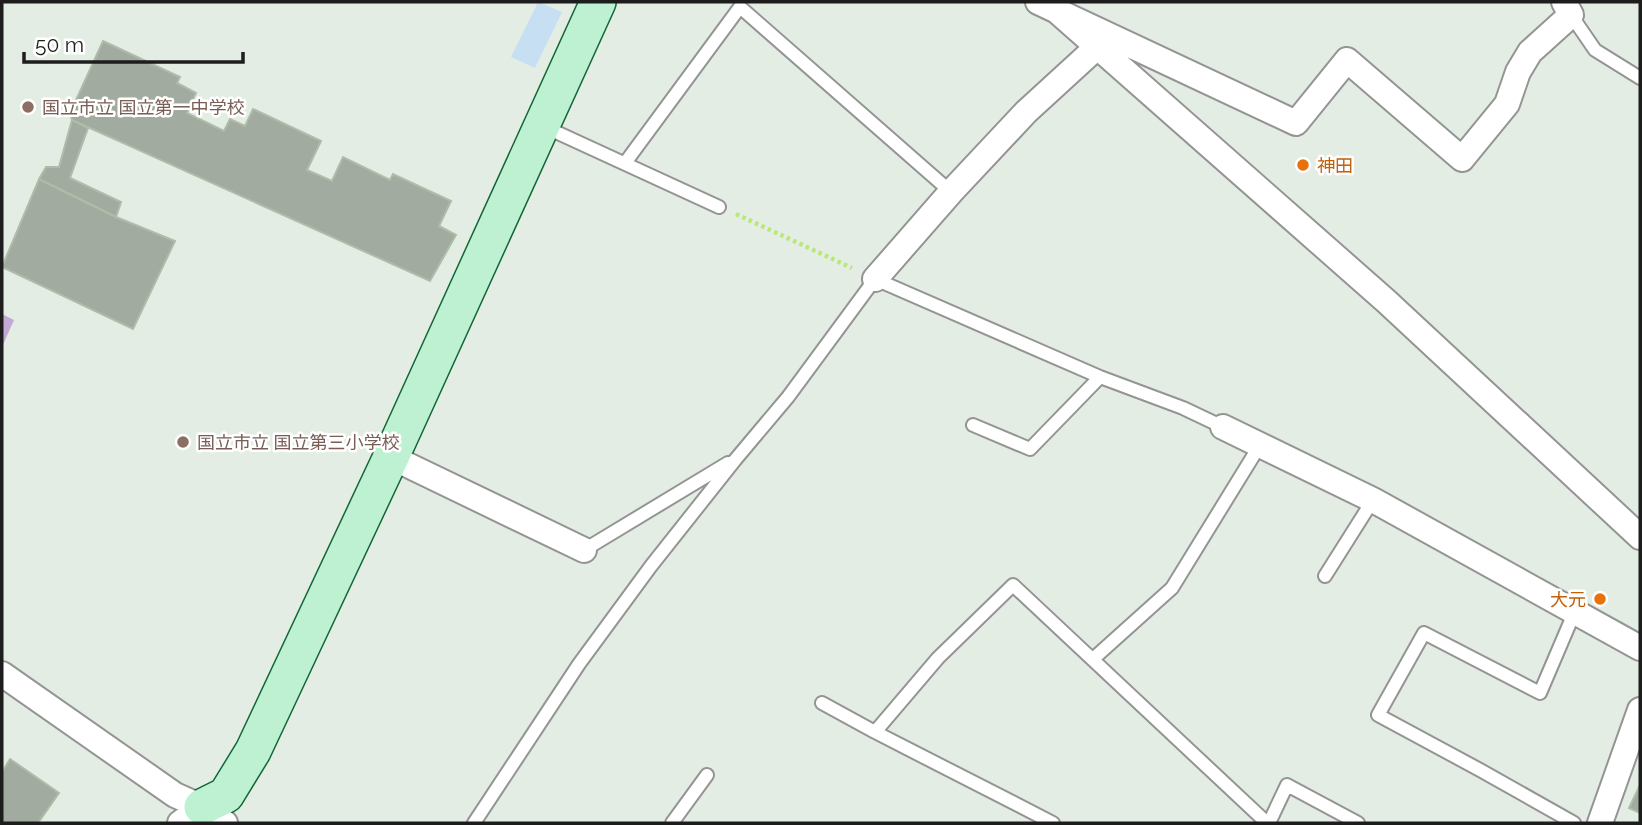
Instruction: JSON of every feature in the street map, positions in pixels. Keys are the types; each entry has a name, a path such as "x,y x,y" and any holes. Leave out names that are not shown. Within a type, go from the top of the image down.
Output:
{"street":[{"path":"2,674 175,795 202,818 226,795 253,751 391,457 598,2"},
{"path":"1053,5 1296,123 1347,60 1462,159 1507,104 1518,72 1530,52 1568,8"},
{"path":"1053,5 1097,47 1386,301 1640,537"},
{"path":"875,279 1026,112 1097,47"},
{"path":"1223,427 1373,500 1640,648"},
{"path":"391,457 584,550"},
{"path":"1600,823 1640,710"}],"lane":[{"path":"625,163 740,7 951,192"},
{"path":"1568,8 1595,50 1640,78"},
{"path":"542,126 719,207"},
{"path":"474,823 587,653 651,566 734,460 788,397 875,279 1100,377 1183,408 1223,427"},
{"path":"973,425 1030,449 1100,377"},
{"path":"1093,659 1172,588 1260,445"},
{"path":"584,550 734,460"},
{"path":"1325,576 1373,500"},
{"path":"875,733 938,658 1013,585 1268,823 1287,786 1358,823"},
{"path":"1574,823 1378,715 1424,633 1540,694 1575,611"},
{"path":"822,703 875,733 1053,823"},
{"path":"672,823 707,775"}],"path":[{"path":"719,207 875,279"}],"shaded area":[{"path":"538,2 562,12 535,68 511,57"},
{"path":"2,314 14,320 2,347"}],"building":[{"path":"103,41 180,77 177,83 196,93 187,113 224,131 230,119 245,126 253,109 321,141 307,170 332,181 343,157 390,180 393,174 451,201 439,226 456,235 430,281 72,120 70,113"},
{"path":"72,120 88,128 70,178 121,202 116,217 39,179 46,167 59,167"},
{"path":"39,179 116,217 175,241 133,329 2,267"},
{"path":"10,759 59,793 38,823 2,823 2,772"},
{"path":"1640,785 1640,813 1629,808"}],"place":[{"name":"国立市立 国立第一中学校","path":"28,107"},
{"name":"神田","path":"1303,165"},
{"name":"国立市立 国立第三小学校","path":"183,442"},
{"name":"大元","path":"1600,599"}]}
